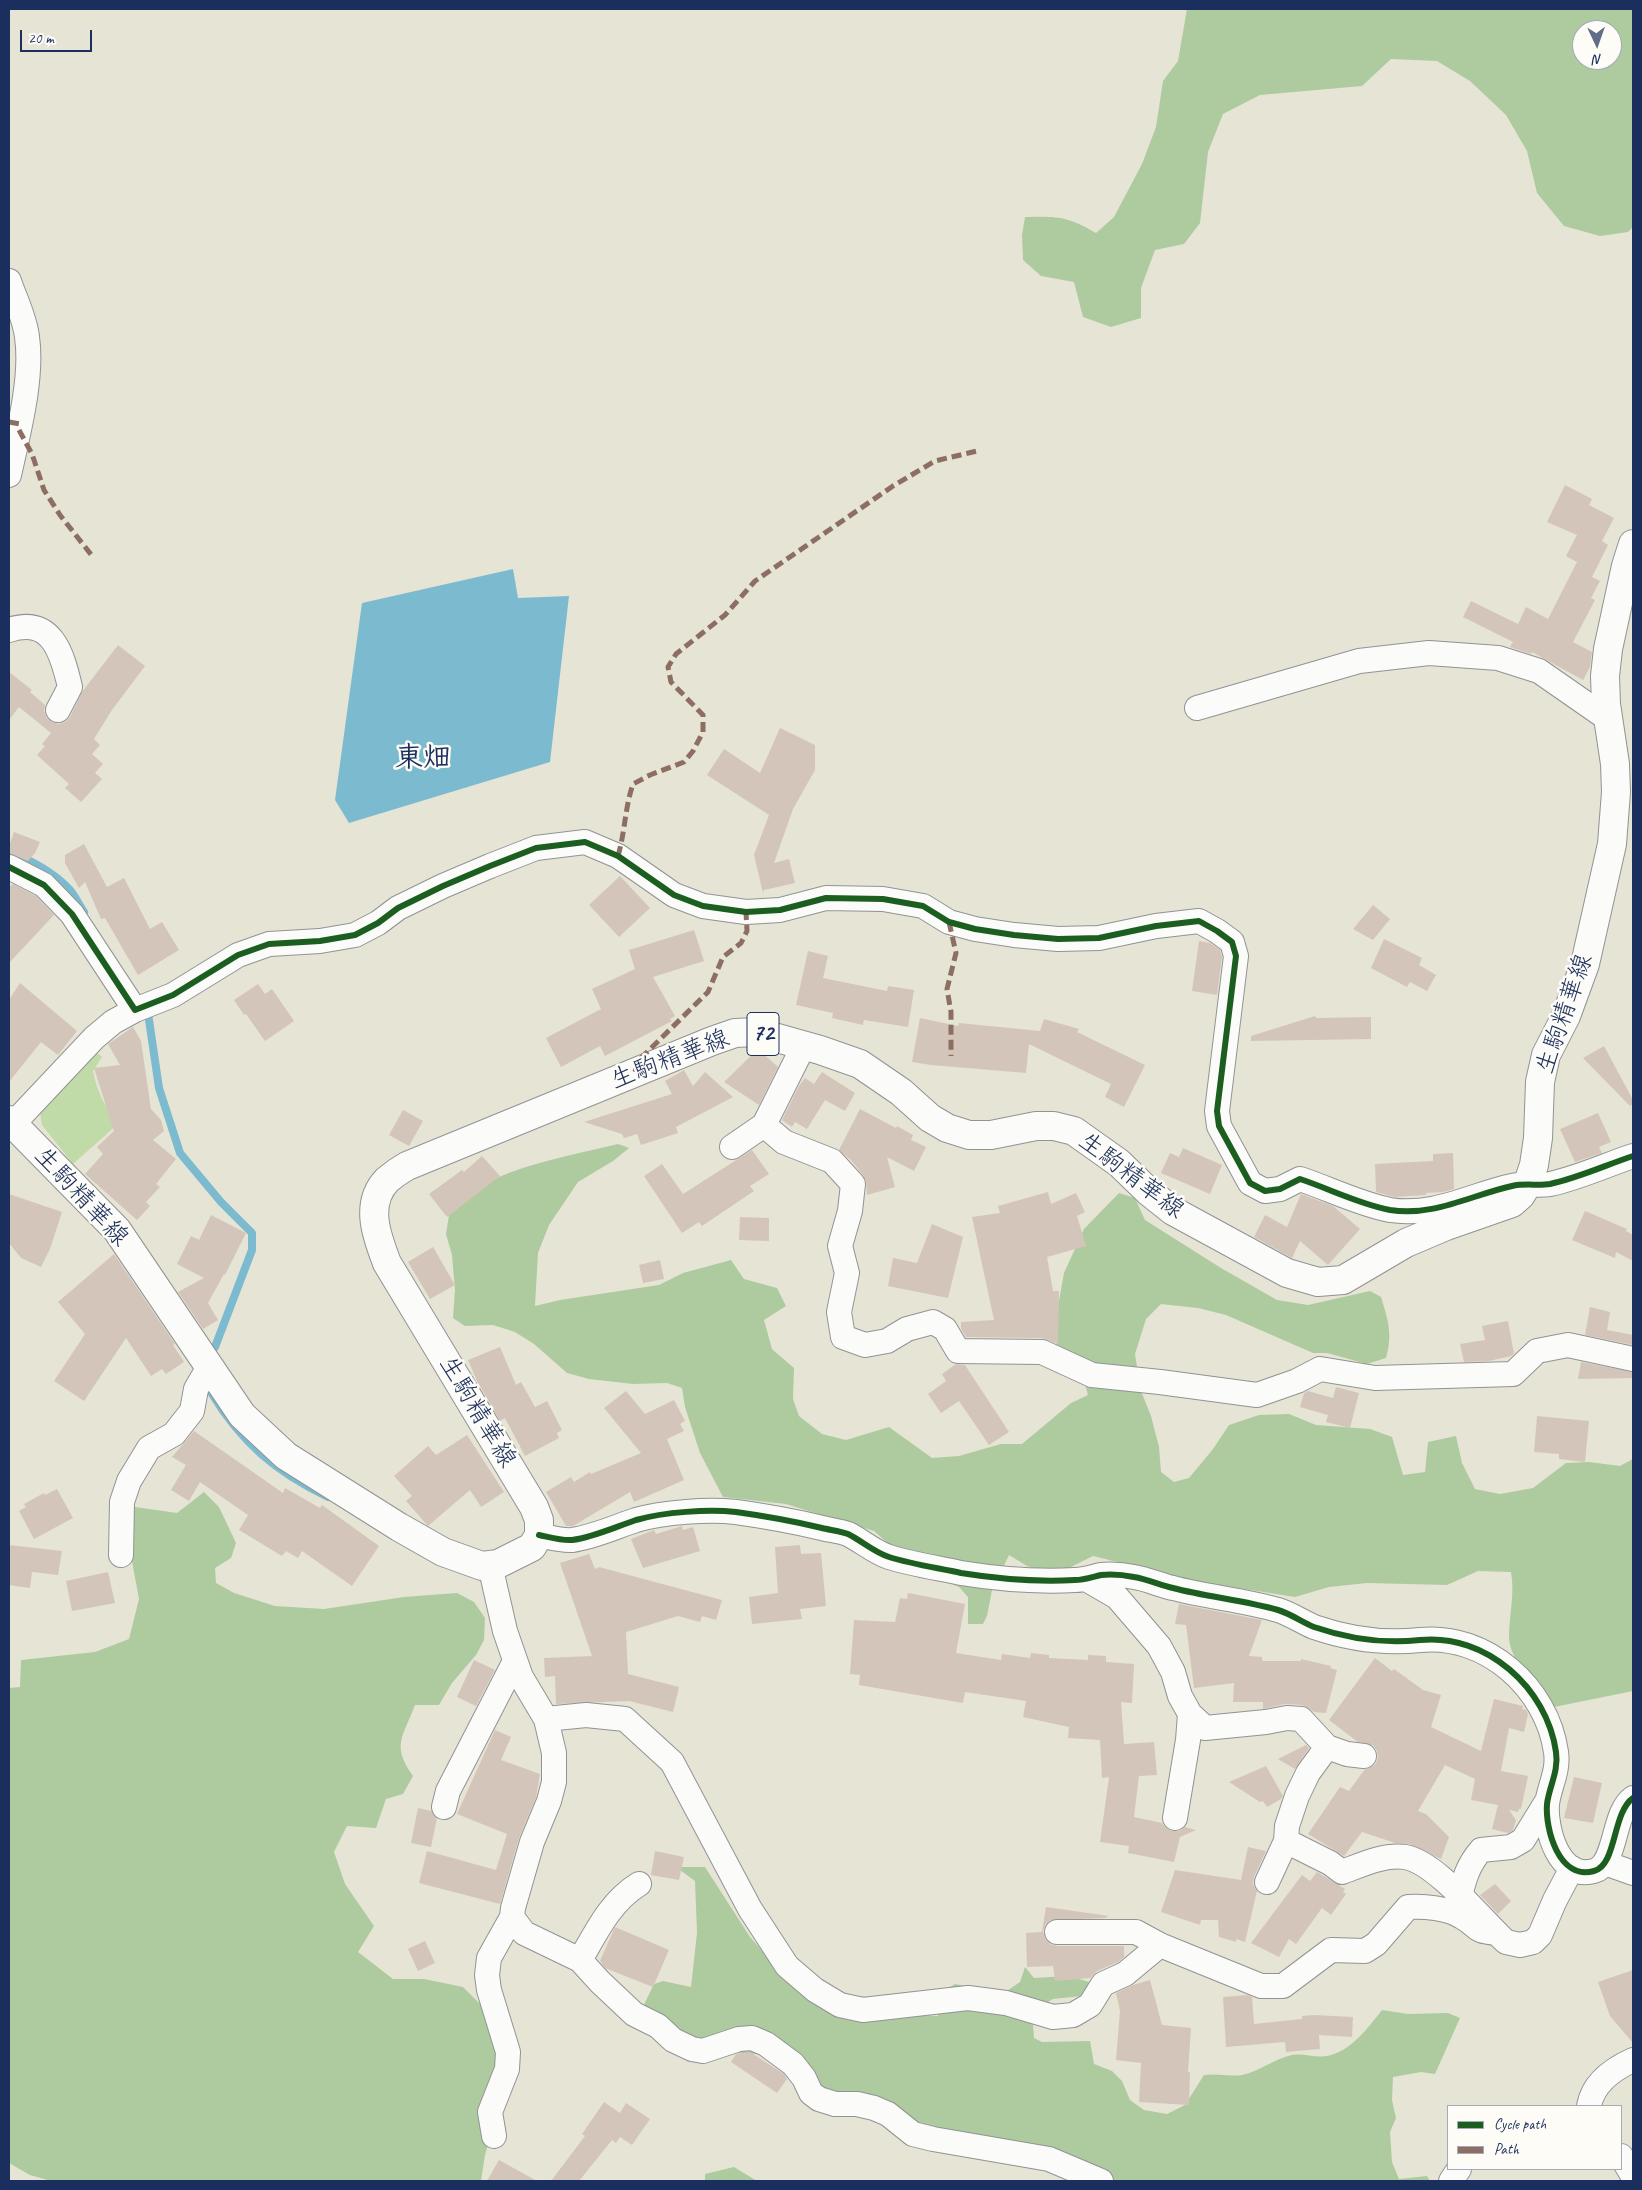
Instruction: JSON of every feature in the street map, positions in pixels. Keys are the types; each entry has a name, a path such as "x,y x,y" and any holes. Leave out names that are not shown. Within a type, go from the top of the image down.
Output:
{"main road":[{"name":"生駒精華線","path":"11,1122 117,1230 242,1415 286,1456 399,1527 443,1552 482,1566 520,1555 532,1547 539,1535 538,1520 534,1507 387,1262 377,1238 373,1218 378,1195 386,1181 406,1166 712,1041 735,1034 756,1032 804,1045 860,1064 901,1092 930,1118 947,1128 969,1135 990,1134 1036,1126 1054,1126 1074,1131 1119,1163 1172,1211 1287,1273 1318,1282 1343,1280 1406,1243 1446,1226 1512,1203 1521,1195 1528,1183 1535,1156 1540,1082 1546,1055 1566,1016 1584,964 1612,844 1616,792 1615,764 1608,719 1605,676 1608,649 1626,566 1633,544"}],"street":[{"path":"9,281 27,335 29,360 20,424 9,475"},
{"path":"9,630 34,627 48,634 63,658 70,687 58,710"},
{"path":"1197,708 1359,661 1430,653 1498,658 1539,671 1608,719"},
{"path":"11,1122 94,1038 113,1022 135,1010 173,995 238,956 269,944 320,941 355,935 378,923 398,908 490,866 536,848 584,842 618,856 674,895 703,906 746,912 780,910 826,898 883,899 923,906 949,922 975,929 1058,939 1099,938 1156,926 1199,921 1218,931 1232,942 1236,956 1217,1111 1219,1126 1250,1183 1265,1191 1280,1189 1300,1179 1367,1204 1392,1210 1414,1211 1435,1209 1483,1194 1528,1183 1549,1184 1633,1156"},
{"path":"9,867 44,885 72,914 135,1010"},
{"path":"732,1147 764,1125 804,1045"},
{"path":"764,1125 784,1142 832,1161 853,1184 850,1211 840,1246 847,1273 840,1312 843,1337 865,1345 887,1341 907,1329 934,1322 944,1329 958,1351 1042,1352 1092,1375 1257,1395 1297,1381 1320,1369 1375,1378 1513,1374 1537,1351 1568,1345 1633,1359"},
{"path":"121,1555 122,1502 129,1481 150,1448 174,1434 192,1411 196,1389 210,1365"},
{"path":"539,1535 569,1540 600,1533 639,1520 681,1513 731,1511 789,1520 846,1534 888,1556 963,1573 1026,1581 1086,1579 1103,1575 1133,1577 1171,1588 1279,1610 1313,1626 1348,1637 1379,1642 1452,1640 1475,1647 1500,1661 1526,1685 1544,1716 1554,1739 1557,1758 1554,1781 1547,1801 1523,1840 1511,1847 1481,1850 1472,1860 1464,1878 1460,1897"},
{"path":"490,1565 505,1631 515,1661 521,1677 546,1719 554,1753 554,1782 549,1801 532,1842 512,1917 489,1958 487,1975 489,1990 508,2052 507,2069 490,2112 494,2136"},
{"path":"1086,1579 1117,1597 1159,1646 1173,1672 1180,1696 1190,1714 1205,1728 1257,1724 1287,1718 1301,1719 1328,1747 1347,1754 1364,1756"},
{"path":"444,1807 448,1791 515,1661"},
{"path":"1175,1818 1188,1740 1190,1714"},
{"path":"546,1719 586,1715 625,1719 672,1762 750,1909 787,1966 815,1990 840,2005 863,2010 968,1998 1006,2003 1053,2017 1073,2015 1090,2005 1103,1984 1125,1974 1160,1945"},
{"path":"1267,1882 1286,1841 1287,1826 1297,1796 1308,1773 1328,1747"},
{"path":"1547,1801 1547,1822 1555,1846 1564,1863 1580,1872 1595,1871 1605,1863 1618,1819 1629,1800 1633,1798"},
{"path":"1286,1841 1342,1872 1384,1858 1405,1857 1423,1864 1443,1878 1506,1942 1520,1945 1533,1942 1540,1935 1555,1900 1572,1868"},
{"path":"1605,1863 1633,1874"},
{"path":"580,1960 610,1909 624,1893 640,1884"},
{"path":"1057,1932 1136,1932 1160,1945 1261,1986 1283,1986 1331,1950 1365,1951 1376,1944 1408,1907 1426,1906 1462,1916 1480,1931 1497,1933"},
{"path":"512,1917 524,1933 580,1960 634,2014 658,2026 673,2040 692,2049 703,2051 739,2039 752,2038 766,2044 793,2064 804,2078 811,2093 819,2099 835,2104 857,2104 874,2108 888,2114 913,2134 1049,2159 1102,2181"},
{"path":"1590,2105 1602,2080 1633,2060"},
{"path":"1622,2158 1633,2176"},
{"path":"1451,2181 1457,2170"}],"green space":[{"path":"1187,9 1633,9 1633,227 1628,232 1600,236 1564,226 1537,193 1527,151 1506,115 1470,81 1437,61 1391,59 1362,86 1260,95 1223,114 1208,152 1200,223 1184,244 1155,250 1141,288 1141,318 1111,327 1083,317 1074,282 1041,276 1023,260 1022,235 1025,217 1062,218 1096,233 1114,217 1142,164 1156,127 1163,81 1178,61"},
{"path":"93,1049 102,1057 93,1071 99,1093 118,1124 73,1164 42,1125 39,1106"},
{"path":"618,1144 629,1148 613,1161 578,1182 549,1225 538,1253 535,1306 560,1300 659,1285 683,1273 731,1260 744,1279 777,1288 786,1306 764,1320 772,1349 794,1368 793,1399 799,1416 822,1434 846,1440 889,1427 932,1458 959,1456 1001,1444 1022,1444 1071,1403 1088,1395 1081,1369 1056,1356 1057,1312 1064,1273 1084,1229 1119,1193 1135,1198 1145,1220 1221,1268 1277,1300 1308,1305 1370,1291 1381,1297 1388,1320 1389,1342 1386,1358 1367,1364 1327,1353 1313,1353 1226,1315 1198,1308 1161,1304 1146,1319 1135,1354 1141,1391 1151,1416 1159,1447 1161,1472 1174,1482 1189,1478 1213,1449 1229,1425 1259,1415 1289,1414 1316,1425 1370,1429 1392,1437 1403,1475 1425,1472 1428,1442 1456,1436 1462,1463 1475,1489 1500,1494 1533,1488 1566,1463 1589,1462 1620,1466 1633,1459 1633,1691 1554,1707 1519,1665 1510,1646 1511,1572 1478,1571 1447,1585 1367,1583 1329,1587 1295,1597 1194,1581 1093,1556 1067,1569 1045,1572 1027,1566 1009,1555 992,1590 987,1616 983,1624 968,1624 968,1597 959,1587 918,1569 874,1531 786,1504 723,1497 700,1453 685,1407 682,1388 667,1383 633,1384 589,1379 567,1373 534,1344 515,1332 493,1325 465,1326 453,1318 455,1290 452,1255 446,1234 449,1215 481,1187 494,1179 547,1161"},
{"path":"204,1492 219,1507 236,1543 231,1558 215,1568 216,1583 234,1593 275,1606 324,1609 404,1597 457,1593 474,1602 485,1618 484,1640 476,1655 452,1683 439,1705 415,1705 401,1741 402,1756 413,1776 403,1794 386,1799 376,1828 347,1826 334,1852 345,1884 374,1926 358,1952 393,1979 424,1979 463,1987 480,2004 511,2069 485,2155 481,2181 51,2181 30,2175 9,2163 9,1688 20,1687 21,1660 95,1652 129,1639 139,1599 129,1545 128,1506 177,1513"},
{"path":"676,1867 705,1867 750,1937 793,1986 836,2012 938,2016 939,1993 955,1984 1004,1993 1020,1982 1025,1967 1034,1978 1069,1976 1099,1985 1091,1995 1053,1999 1032,2012 1034,2038 1042,2042 1090,2041 1094,2064 1112,2071 1122,2081 1130,2100 1144,2110 1167,2114 1185,2105 1204,2075 1242,2075 1292,2055 1327,2056 1335,2054 1358,2038 1382,2010 1408,2014 1448,2013 1460,2018 1435,2074 1421,2072 1393,2077 1392,2100 1396,2118 1390,2132 1392,2162 1399,2179 1427,2176 1430,2181 1089,2181 822,2098 777,2055 737,2053 706,2046 639,2015 654,1984 663,1981 691,1987 697,1933 695,1881"},
{"path":"734,2167 757,2181 705,2181 705,2174"}],"water":[{"path":"513,569 518,598 569,596 550,762 349,823 335,800 362,603"}],"building":[{"path":"1565,485 1592,499 1589,505 1614,518 1602,541 1608,545 1592,577 1600,581 1591,598 1595,600 1573,642 1592,652 1590,667 1583,680 1532,652 1531,654 1510,647 1513,642 1463,617 1471,601 1518,624 1526,607 1548,619 1577,562 1566,556 1577,535 1547,522"},
{"path":"118,645 145,666 112,710 94,739 100,745 92,754 103,764 95,773 102,779 81,802 65,788 69,784 37,755 45,746 42,744 51,733 19,707 9,720 9,672 32,690 30,692 45,705 44,711 47,718 59,724 65,722 70,717 82,692"},
{"path":"780,728 815,745 815,770 793,809 774,863 789,859 795,883 764,890 763,893 754,855 769,815 707,775 724,749 760,773"},
{"path":"14,832 40,842 35,853 28,861 9,853 9,846"},
{"path":"84,844 107,887 124,878 150,929 162,922 179,950 138,975 105,918 101,919 85,882 79,888 65,863 65,855"},
{"path":"620,876 650,908 619,937 589,905"},
{"path":"13,884 36,896 54,915 9,963 9,887"},
{"path":"1373,905 1390,919 1373,940 1353,929"},
{"path":"694,930 704,961 653,977 675,1016 670,1019 672,1021 605,1056 600,1046 561,1067 546,1038 601,1009 592,989 635,969 629,950"},
{"path":"1384,939 1422,958 1419,965 1436,975 1427,991 1410,982 1407,987 1371,968"},
{"path":"1199,941 1210,943 1220,950 1222,957 1217,995 1192,991"},
{"path":"808,951 828,956 823,978 887,991 888,986 914,990 908,1027 864,1020 863,1025 832,1018 833,1013 796,1005"},
{"path":"20,983 77,1031 58,1055 41,1042 9,1082 9,1000"},
{"path":"258,984 265,994 272,989 294,1021 265,1041 234,1000"},
{"path":"1315,1016 1316,1018 1371,1017 1371,1039 1251,1041 1251,1036"},
{"path":"920,1018 958,1026 959,1023 1040,1031 1044,1019 1079,1029 1077,1032 1145,1065 1124,1107 1105,1097 1111,1084 1029,1044 1026,1073 912,1062"},
{"path":"133,1027 141,1041 151,1109 161,1120 164,1131 153,1140 176,1159 156,1184 160,1187 146,1202 150,1206 137,1220 85,1174 103,1154 97,1147 114,1131 94,1068 120,1065 108,1044"},
{"path":"1604,1046 1633,1100 1633,1104 1630,1106 1583,1058"},
{"path":"758,1049 778,1067 759,1105 724,1082"},
{"path":"684,1070 693,1086 705,1072 733,1097 676,1127 678,1133 641,1145 637,1134 624,1138 622,1134 584,1122 672,1094 665,1081"},
{"path":"822,1072 855,1093 845,1111 825,1100 807,1129 795,1122 792,1127 782,1120 799,1086 805,1078 814,1084"},
{"path":"860,1109 913,1135 911,1140 926,1147 914,1171 887,1157 895,1187 867,1195 866,1180 863,1175 851,1160 839,1150"},
{"path":"403,1110 423,1121 409,1146 389,1135"},
{"path":"1598,1113 1611,1142 1599,1147 1602,1153 1575,1162 1560,1129"},
{"path":"1183,1148 1222,1165 1210,1194 1161,1173 1170,1153 1179,1157"},
{"path":"752,1150 769,1174 750,1186 754,1191 702,1226 699,1222 682,1233 644,1176 662,1164 683,1194"},
{"path":"1453,1153 1454,1189 1426,1193 1426,1195 1394,1197 1376,1192 1375,1164 1433,1161 1433,1154"},
{"path":"482,1156 500,1176 447,1217 429,1194 462,1170 464,1172"},
{"path":"1048,1192 1051,1204 1076,1193 1085,1212 1077,1216 1086,1246 1047,1257 1053,1291 1059,1291 1058,1344 1042,1338 966,1337 961,1329 961,1322 994,1320 972,1217 1000,1213 998,1206"},
{"path":"9,1194 62,1212 50,1249 41,1267 21,1258 9,1243"},
{"path":"1301,1194 1333,1206 1360,1229 1328,1265 1300,1241 1292,1258 1254,1237 1265,1215 1287,1227"},
{"path":"1585,1211 1627,1229 1626,1231 1633,1235 1633,1261 1616,1252 1615,1258 1572,1240"},
{"path":"211,1215 246,1233 225,1275 208,1303 218,1320 203,1329 178,1292 204,1278 177,1264 191,1236 199,1240"},
{"path":"740,1217 769,1218 769,1241 739,1240"},
{"path":"932,1224 963,1237 948,1298 888,1286 893,1258 917,1263"},
{"path":"433,1247 455,1285 430,1299 408,1262"},
{"path":"114,1254 175,1344 173,1345 184,1362 166,1374 162,1369 151,1376 126,1338 84,1401 54,1381 85,1334 58,1302"},
{"path":"660,1260 664,1279 643,1283 639,1265"},
{"path":"1590,1307 1610,1312 1607,1330 1633,1335 1633,1345 1585,1335"},
{"path":"1508,1321 1514,1354 1489,1361 1464,1362 1460,1344 1485,1340 1482,1326"},
{"path":"500,1347 516,1385 521,1382 535,1407 547,1401 562,1430 557,1433 559,1438 525,1456 505,1418 500,1421 477,1381 468,1360"},
{"path":"1581,1362 1633,1372 1633,1378 1578,1379"},
{"path":"956,1364 965,1365 1009,1432 989,1445 959,1401 941,1413 928,1394 946,1381 942,1374"},
{"path":"1336,1387 1359,1393 1350,1428 1326,1422 1328,1415 1300,1407 1304,1393 1308,1391 1333,1398"},
{"path":"626,1391 645,1414 674,1400 685,1421 680,1424 684,1431 667,1439 684,1480 634,1502 630,1492 573,1526 566,1526 546,1492 571,1477 574,1482 590,1472 591,1474 641,1453 604,1408"},
{"path":"1537,1416 1589,1421 1585,1462 1559,1459 1559,1454 1534,1452"},
{"path":"194,1431 283,1493 285,1488 320,1508 322,1505 379,1546 352,1586 302,1551 298,1558 286,1551 282,1556 239,1530 248,1515 200,1482 189,1501 171,1490 186,1465 172,1457"},
{"path":"467,1435 504,1492 481,1507 470,1490 428,1526 406,1501 412,1496 394,1476 428,1446 436,1455"},
{"path":"57,1489 73,1518 34,1539 19,1511 26,1507 24,1504 44,1493 45,1495"},
{"path":"682,1526 683,1530 693,1527 700,1551 643,1568 631,1539 654,1530 656,1534"},
{"path":"9,1545 62,1551 58,1575 32,1572 30,1588 9,1585"},
{"path":"800,1545 801,1554 821,1553 826,1606 800,1609 802,1619 752,1624 749,1597 778,1593 775,1547"},
{"path":"589,1554 595,1569 599,1567 722,1600 716,1620 702,1616 700,1622 678,1616 626,1632 628,1674 679,1687 673,1712 629,1701 556,1704 555,1676 545,1677 544,1658 592,1656 560,1563"},
{"path":"108,1572 115,1603 72,1611 66,1581"},
{"path":"908,1593 965,1604 956,1653 1001,1660 1002,1654 1030,1658 1031,1653 1049,1655 1049,1658 1088,1660 1088,1655 1106,1656 1106,1662 1134,1664 1132,1703 1121,1702 1124,1744 1154,1742 1157,1775 1139,1776 1134,1817 1162,1823 1172,1831 1179,1831 1185,1827 1196,1830 1180,1837 1174,1862 1128,1853 1129,1846 1100,1842 1109,1777 1102,1778 1100,1740 1068,1738 1069,1727 1023,1717 1026,1701 965,1692 963,1703 859,1685 860,1675 850,1674 854,1620 895,1622 900,1598 907,1599"},
{"path":"1179,1604 1262,1620 1249,1656 1262,1657 1262,1661 1301,1661 1301,1659 1331,1666 1330,1668 1337,1670 1326,1713 1314,1712 1302,1705 1285,1704 1263,1709 1263,1702 1233,1702 1234,1683 1194,1688 1186,1625 1175,1624"},
{"path":"1375,1658 1423,1690 1441,1695 1431,1727 1481,1751 1494,1699 1523,1706 1522,1709 1526,1710 1528,1714 1524,1732 1509,1728 1501,1771 1528,1776 1521,1809 1518,1812 1509,1810 1516,1820 1513,1830 1508,1833 1492,1829 1498,1805 1471,1800 1475,1779 1445,1765 1418,1811 1426,1814 1449,1837 1441,1859 1409,1844 1395,1843 1362,1832 1344,1856 1308,1834 1340,1787 1349,1791 1365,1769 1375,1765 1378,1758 1377,1751 1373,1745 1358,1742 1329,1720"},
{"path":"474,1660 495,1670 476,1706 457,1697"},
{"path":"495,1730 511,1737 501,1760 540,1774 536,1797 519,1838 500,1904 419,1883 427,1851 496,1870 507,1834 457,1814"},
{"path":"1306,1745 1309,1748 1295,1769 1278,1759"},
{"path":"1266,1766 1283,1796 1267,1807 1263,1801 1260,1802 1229,1782"},
{"path":"1574,1777 1602,1783 1593,1823 1564,1818"},
{"path":"418,1808 431,1811 437,1818 431,1847 411,1843"},
{"path":"1248,1847 1266,1851 1254,1877 1253,1884 1257,1891 1245,1942 1236,1939 1236,1942 1219,1937 1218,1920 1201,1920 1200,1925 1161,1912 1175,1870 1241,1880"},
{"path":"655,1851 684,1857 679,1880 651,1875"},
{"path":"1317,1872 1345,1889 1343,1892 1346,1894 1331,1915 1322,1908 1296,1944 1289,1939 1279,1957 1251,1943 1302,1875 1310,1881"},
{"path":"1495,1884 1511,1901 1498,1914 1480,1895"},
{"path":"1046,1907 1109,1916 1105,1918 1051,1920 1045,1925 1043,1932 1050,1944 1057,1946 1124,1946 1124,1957 1118,1962 1097,1971 1090,1978 1055,1981 1053,1966 1027,1967 1026,1933 1042,1932"},
{"path":"615,1927 669,1950 653,1987 605,1968 600,1961"},
{"path":"425,1941 435,1963 418,1971 408,1949"},
{"path":"1633,1970 1633,2043 1610,2016 1598,1982"},
{"path":"1150,1980 1162,2025 1191,2028 1188,2072 1190,2072 1189,2105 1139,2102 1141,2063 1116,2060 1120,2011 1116,1993"},
{"path":"1247,1995 1252,1997 1254,2024 1302,2019 1302,2016 1314,2015 1353,2017 1352,2037 1319,2035 1320,2049 1286,2052 1285,2042 1226,2047 1223,1997"},
{"path":"750,2052 784,2074 787,2079 777,2093 731,2062 736,2054"},
{"path":"604,2102 620,2113 626,2103 650,2119 632,2145 620,2137 616,2143 612,2140 579,2181 551,2181 585,2136 582,2134"},
{"path":"499,2160 537,2181 487,2181"}],"waterway":[{"path":"9,855 25,859 57,878 71,891 84,912"},
{"path":"148,1013 159,1088 180,1153 221,1202 252,1233 252,1250 215,1347"},
{"path":"212,1394 235,1427 262,1455 292,1477 328,1497"}],"marked path":[{"path":"9,422 20,424"},
{"path":"19,430 32,454 44,490 60,515 93,557"},
{"path":"618,856 633,784 650,775 684,762 693,751 703,732 703,715 671,682 668,667 676,654 725,615 755,581 893,486 935,461 977,451"},
{"path":"635,1072 638,1061 708,992 723,957 741,943 747,931 746,912"},
{"path":"949,922 956,953 947,989 951,1012 951,1056"}],"cycle path":[{"path":"9,867 44,885 72,914 135,1010 173,995 238,955 269,944 320,941 355,935 378,923 398,908 490,866 536,848 585,842 618,856 674,895 703,906 746,912 780,910 826,898 883,899 923,906 949,922 975,929 1058,939 1099,938 1156,926 1199,921 1232,942 1236,956 1217,1111 1219,1126 1250,1183 1265,1191 1280,1189 1300,1179 1378,1207 1390,1210 1422,1210 1437,1208 1512,1186 1550,1184 1633,1156"},
{"path":"539,1535 572,1540 636,1520 660,1515 699,1511 736,1512 842,1532 889,1557 961,1573 1046,1581 1078,1580 1101,1575 1126,1576 1144,1579 1168,1587 1278,1610 1314,1627 1340,1635 1380,1641 1444,1640 1468,1646 1490,1655 1509,1669 1526,1687 1540,1707 1550,1729 1556,1752 1557,1759 1548,1798 1547,1814 1552,1839 1563,1861 1572,1868 1582,1872 1594,1871 1601,1867 1611,1849 1621,1815 1626,1805 1633,1798"}],"district":[{"name":"東畑","path":"423,759"}]}
